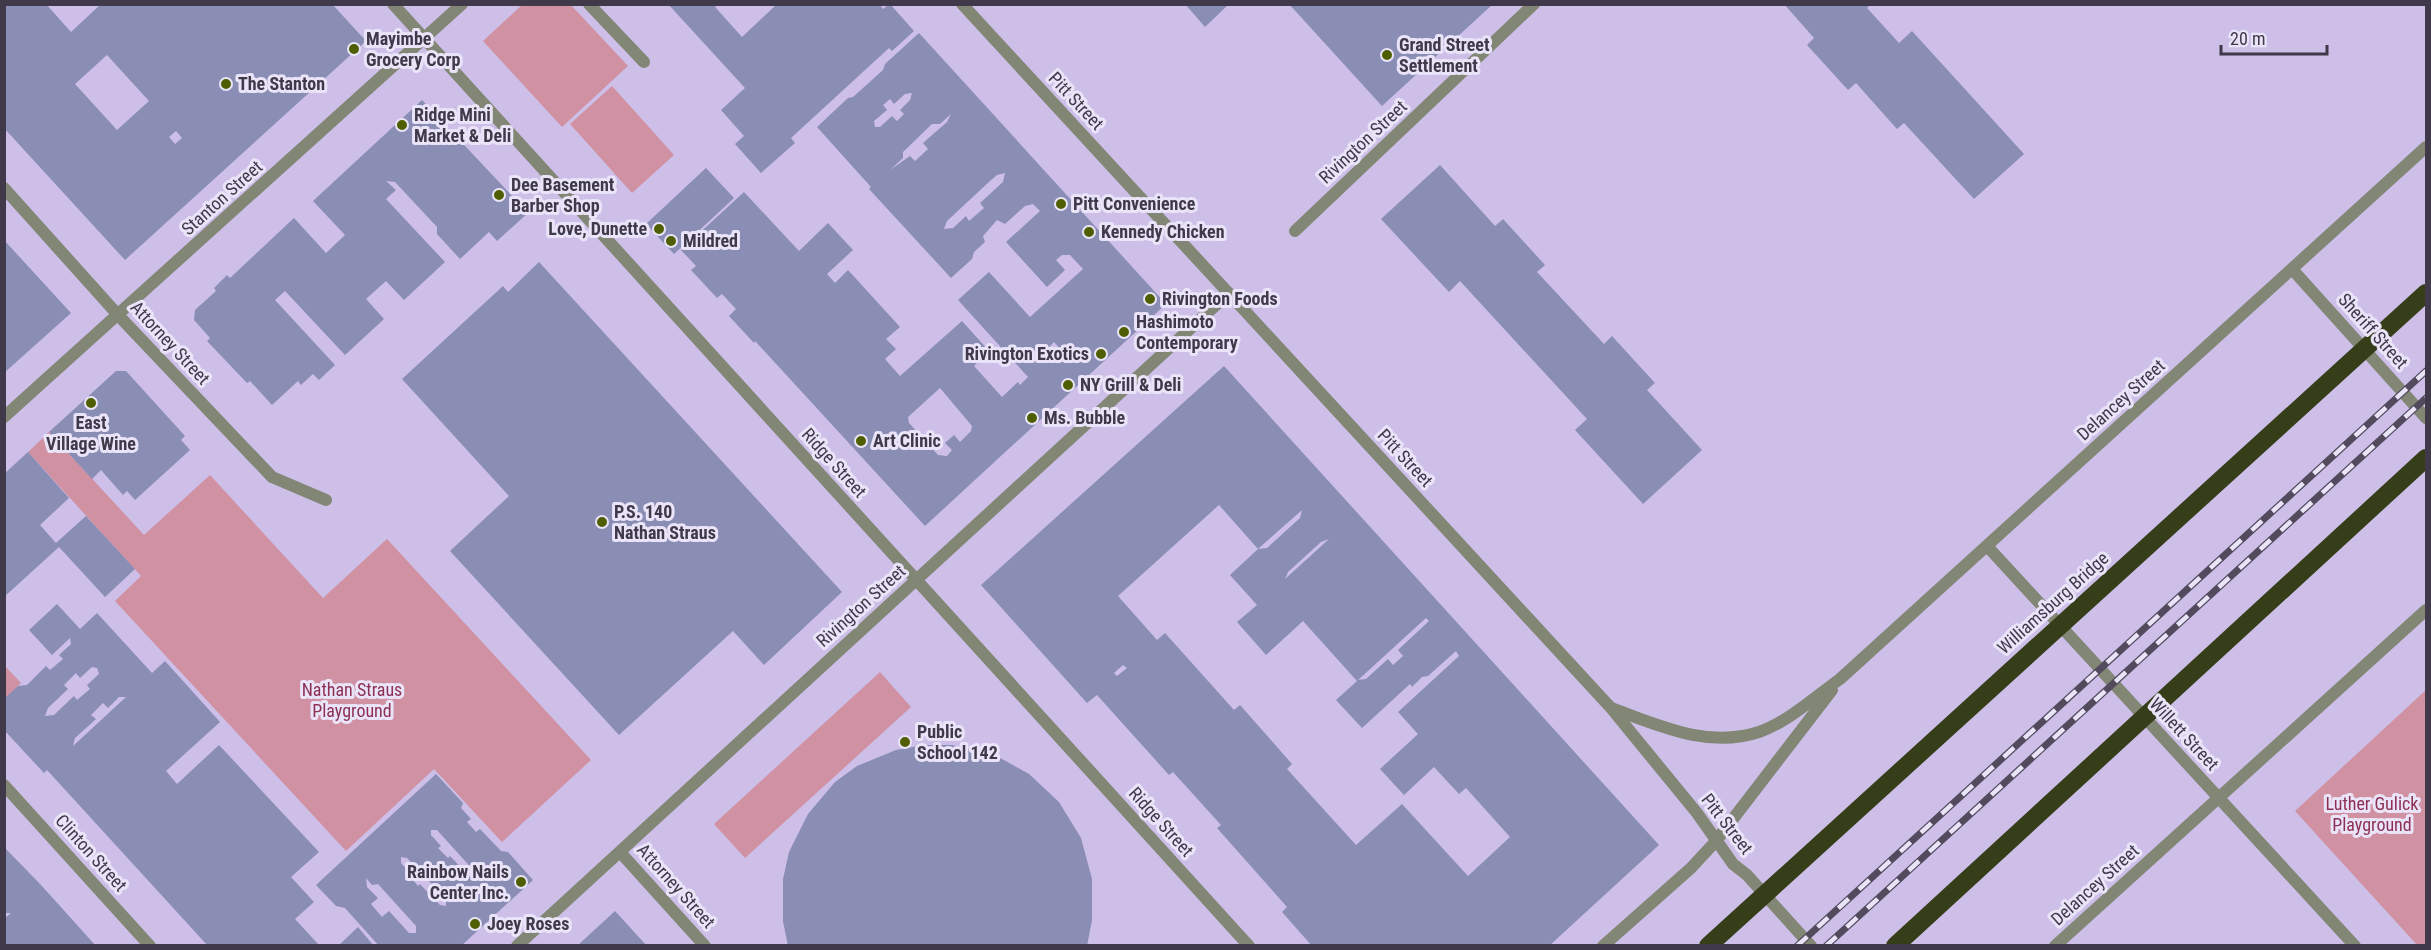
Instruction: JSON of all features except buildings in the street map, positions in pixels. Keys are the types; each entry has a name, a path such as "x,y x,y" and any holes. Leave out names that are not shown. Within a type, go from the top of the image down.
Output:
{"highway":[{"name":"Williamsburg Bridge","path":"1708,945 2427,292"},
{"path":"1895,945 2427,458"}],"street":[{"name":"Ridge Street","path":"393,4 1249,945"},
{"name":"Stanton Street","path":"4,417 462,4"},
{"path":"589,4 644,62"},
{"name":"Pitt Street","path":"962,4 1611,708 1697,813 1733,864 1747,875 1811,945"},
{"name":"Rivington Street","path":"1295,231 1534,4"},
{"name":"Delancey Street","path":"1611,708 1691,736 1735,737 1758,732 1782,721 1840,680 2427,147"},
{"name":"Attorney Street","path":"4,188 118,315 272,477 326,500"},
{"name":"Sheriff Street","path":"2292,269 2427,418"},
{"name":"Rivington Street","path":"517,945 1229,293"},
{"name":"Willett Street","path":"1987,546 2355,945"},
{"name":"Delancey Street","path":"2055,945 2427,610"},
{"name":"Delancey Street","path":"1604,945 1692,868 1716,842 1840,680"},
{"name":"Clinton Street","path":"4,785 150,945"},
{"name":"Attorney Street","path":"620,852 705,945"}],"green space":[{"path":"522,5 571,5 628,66 562,127 483,41"},
{"path":"612,86 674,155 632,193 570,124"},
{"name":"Nathan Straus Playground","path":"49,432 144,535 210,475 323,598 387,539 591,760 502,842 434,769 346,851 115,601 141,576 28,452"},
{"path":"4,665 21,683 5,699 4,699"},
{"path":"880,672 911,707 745,858 714,824"},
{"name":"Luther Gulick Playground","path":"2426,690 2426,945 2418,946 2295,811"}],"railway":[{"path":"1797,946 2426,371"},
{"path":"1826,946 2426,398"}],"place":[{"name":"Mayimbe Grocery Corp","path":"354,49"},
{"name":"Grand Street Settlement","path":"1387,55"},
{"name":"The Stanton","path":"226,84"},
{"name":"Ridge Mini Market & Deli","path":"402,125"},
{"name":"Dee Basement Barber Shop","path":"499,195"},
{"name":"Pitt Convenience","path":"1061,204"},
{"name":"Love, Dunette","path":"659,229"},
{"name":"Kennedy Chicken","path":"1089,232"},
{"name":"Mildred","path":"671,241"},
{"name":"Rivington Foods","path":"1150,299"},
{"name":"Hashimoto Contemporary","path":"1124,332"},
{"name":"Rivington Exotics","path":"1101,354"},
{"name":"NY Grill & Deli","path":"1068,385"},
{"name":"East Village Wine","path":"91,403"},
{"name":"Ms. Bubble","path":"1032,418"},
{"name":"Art Clinic","path":"861,441"},
{"name":"P.S. 140 Nathan Straus","path":"602,522"},
{"name":"Public School 142","path":"905,742"},
{"name":"Rainbow Nails Center Inc.","path":"521,882"},
{"name":"Joey Roses","path":"475,924"}]}
